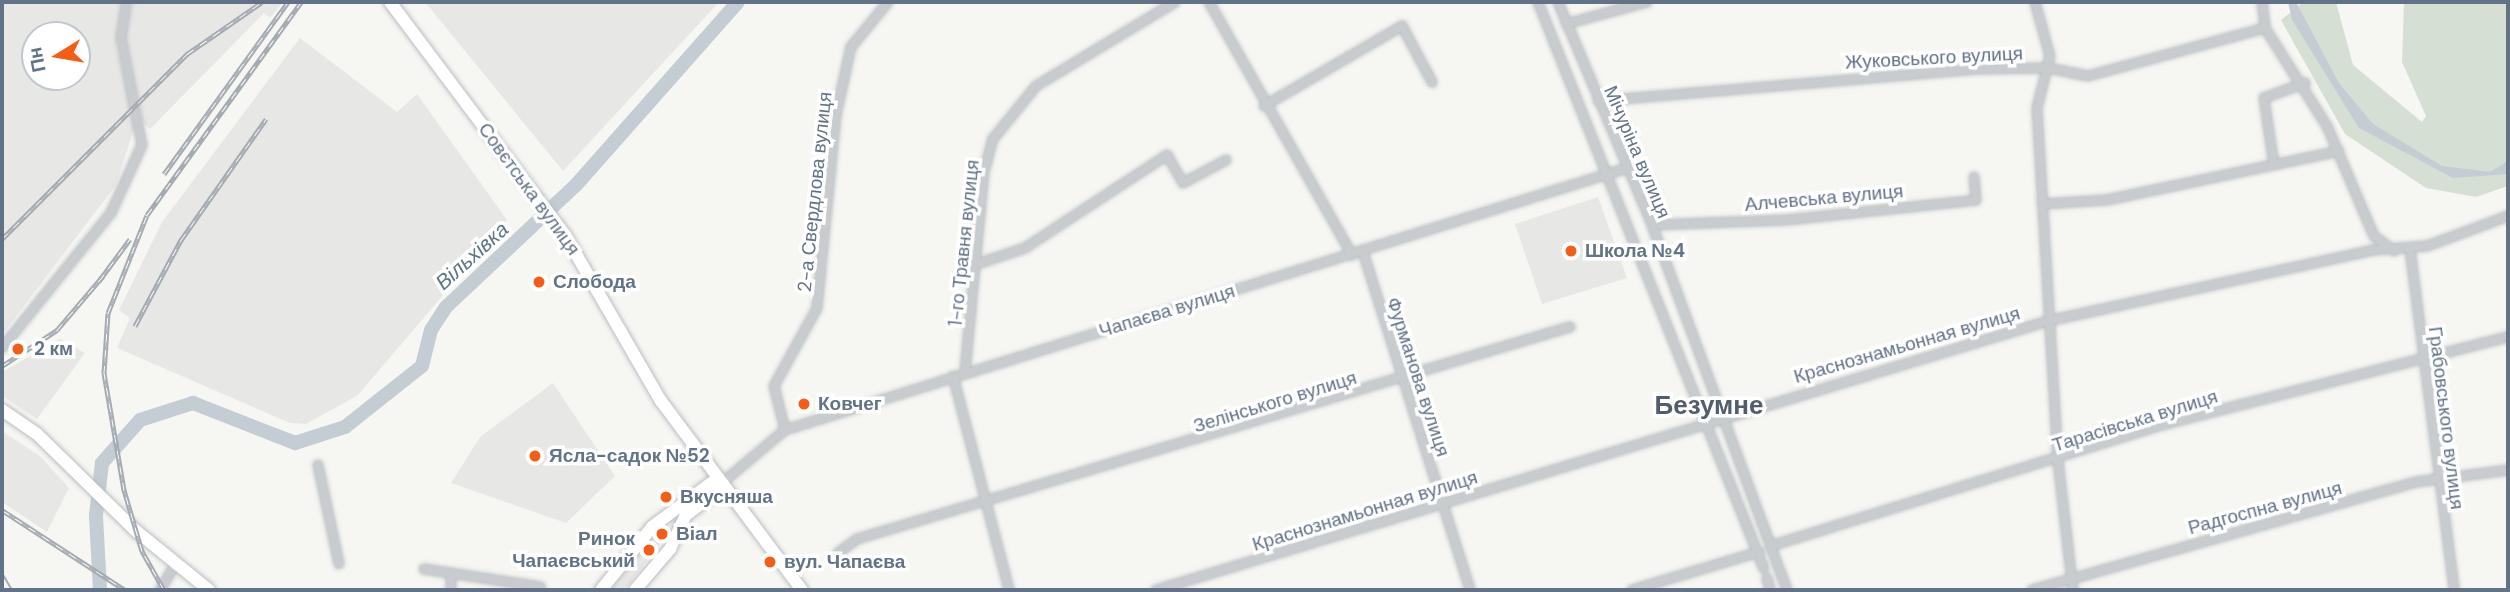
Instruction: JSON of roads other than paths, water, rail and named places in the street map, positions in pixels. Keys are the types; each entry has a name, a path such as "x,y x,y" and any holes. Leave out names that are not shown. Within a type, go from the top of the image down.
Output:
{"main road":[{"name":"Совєтська вулиця","path":"390,2 565,235 661,401 802,590"},
{"path":"2,410 78,473 175,565 209,590"},
{"name":"Чапаєва вулиця","path":"601,590 653,526 721,483"},
{"name":"Чапаєва вулиця","path":"635,590 670,549 686,515 721,483"}],"street":[{"path":"2,348 111,213 142,145 121,38 127,2"},
{"name":"2-а Свердлова вулиця","path":"785,430 775,386 817,308 836,115 851,47 888,2"},
{"name":"1-го Травня вулиця","path":"965,372 984,172 1010,112 1036,86 1175,2"},
{"path":"1209,2 1264,106 1352,255"},
{"name":"Мічуріна вулиця","path":"1538,2 1701,422 1713,431 1759,552 1770,590"},
{"name":"Мічуріна вулиця","path":"1558,2 1651,225 1774,545 1787,590"},
{"path":"1566,24 1647,2"},
{"path":"2035,2 2048,68 2038,108 2042,204 2058,461 2073,590"},
{"path":"2262,2 2265,28 2305,83 2339,151 2374,236 2395,251"},
{"path":"1264,106 1402,26 1432,82"},
{"name":"Жуковського вулиця","path":"1598,101 1735,85 2048,68 2088,76 2265,28"},
{"path":"2274,165 2264,98 2305,83"},
{"path":"2042,204 2107,200 2339,151"},
{"path":"977,264 1025,248 1167,155 1183,183 1226,160"},
{"name":"Чапаєва вулиця","path":"721,483 785,430 1627,168"},
{"name":"Алчевська вулиця","path":"1651,225 1787,220 1976,200 1974,177"},
{"name":"Краснознамьонная вулиця","path":"1156,590 1443,505 1724,414 2048,321 2410,249 2508,216"},
{"name":"Грабовського вулиця","path":"2410,249 2437,477 2454,590"},
{"name":"Фурманова вулиця","path":"1363,252 1400,378 1470,590"},
{"name":"Зелінського вулиця","path":"838,553 857,540 1570,327"},
{"name":"Тарасівська вулиця","path":"1774,545 2058,461 2162,425 2423,361 2508,337"},
{"path":"953,376 1010,590"},
{"path":"318,465 339,564"},
{"name":"Радгоспна вулиця","path":"2032,590 2437,477 2508,470"},
{"path":"1632,590 1759,552"},
{"path":"160,590 175,565"},
{"path":"424,569 451,576 541,587"},
{"path":"451,576 451,590"}],"waterway":[{"name":"Вільхівка","path":"100,590 96,515 102,463 140,420 193,403 295,443 345,427 422,366 431,330 446,307 576,185 738,2"}],"tram line":[{"path":"2,573 12,590"}],"railway":[{"path":"2,239 187,54 262,2"},
{"path":"164,174 288,2"},
{"path":"164,590 142,551 124,490 104,373 108,313 147,215 301,2"},
{"path":"135,326 181,240 266,119"},
{"path":"99,281 130,239"},
{"path":"2,366 57,330 103,276"},
{"path":"2,510 125,590"}],"place":[{"name":"Школа №4","path":"1571,251"},
{"name":"Слобода","path":"539,282"},
{"name":"2 км","path":"18,349"},
{"name":"Ковчег","path":"804,404"},
{"name":"Ясла-садок №52","path":"535,456"},
{"name":"Вкусняша","path":"666,497"},
{"name":"Віал","path":"662,534"},
{"name":"Ринок Чапаєвський","path":"649,550"},
{"name":"вул. Чапаєва","path":"770,562"}],"district":[{"name":"Безумне","path":"1709,406"}]}
